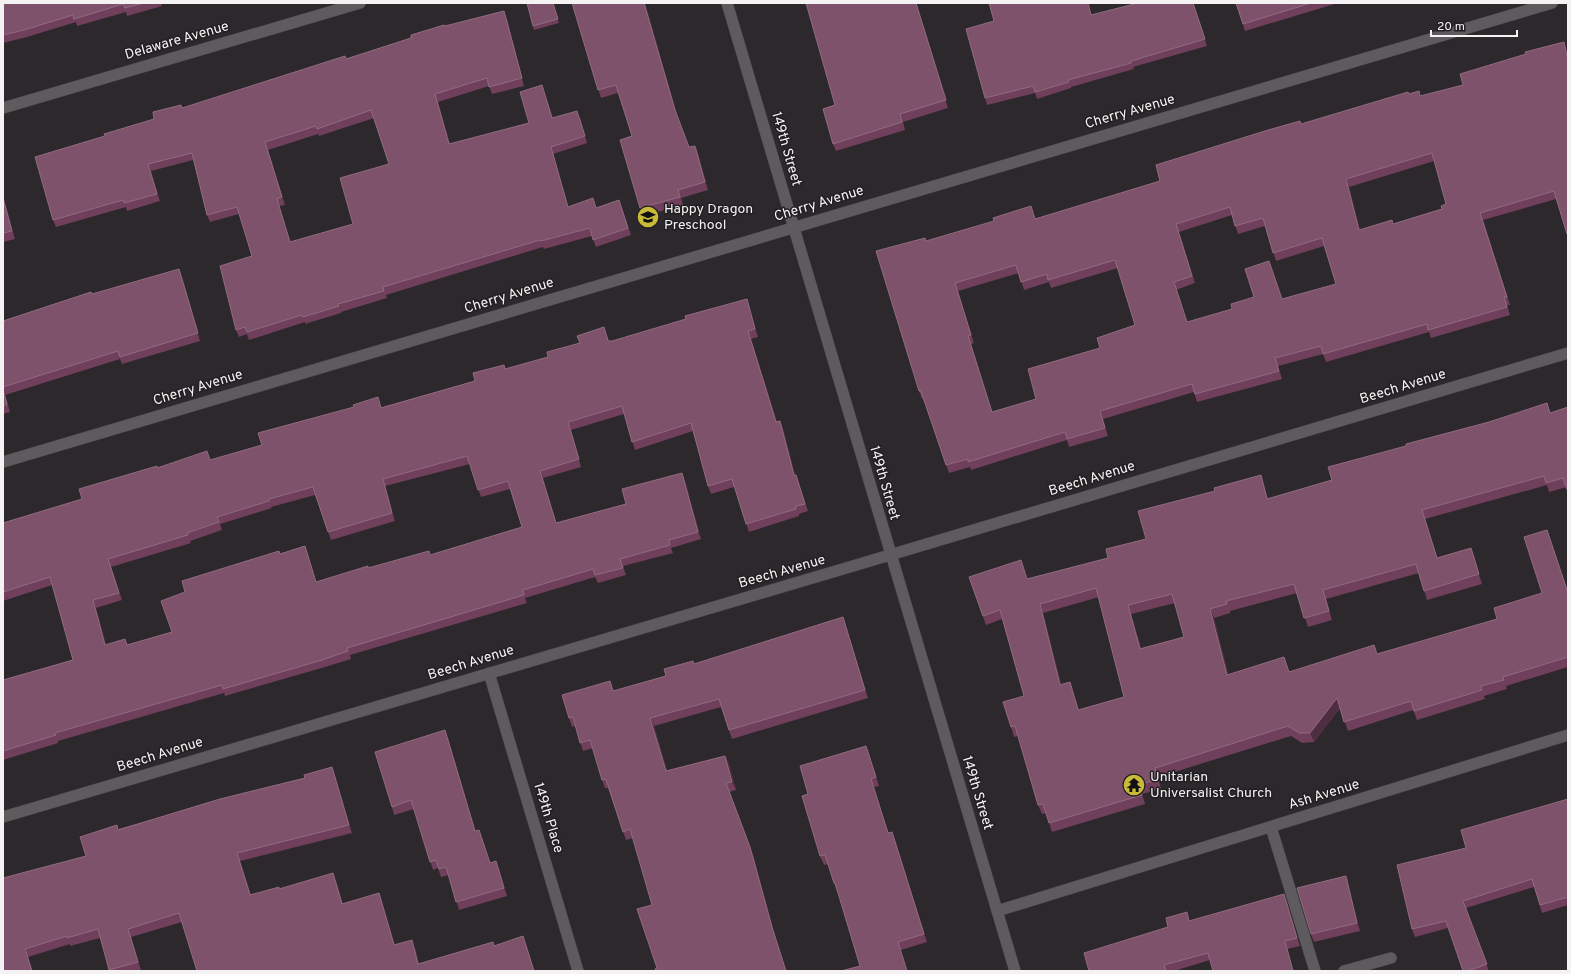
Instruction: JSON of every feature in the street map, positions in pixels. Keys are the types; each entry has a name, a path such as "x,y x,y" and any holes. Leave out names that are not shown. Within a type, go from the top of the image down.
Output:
{"street":[{"name":"Delaware Avenue","path":"3,108 360,3"},
{"name":"149th Street","path":"727,3 1015,971"},
{"name":"Cherry Avenue","path":"3,462 1552,3"},
{"name":"Beech Avenue","path":"3,817 1568,353"},
{"name":"149th Place","path":"489,673 578,971"},
{"name":"Ash Avenue","path":"997,911 1568,735"},
{"path":"1271,827 1315,971"},
{"path":"1344,971 1391,958"}],"building":[{"path":"3,3 144,3 125,8 123,4 74,19 73,15 3,35"},
{"path":"527,3 553,3 558,19 533,26"},
{"path":"572,3 644,3 675,110 689,147 695,146 705,182 678,190 680,197 640,208 620,140 632,136 616,85 598,90"},
{"path":"806,3 916,3 946,100 900,114 902,122 833,144 823,109 835,105"},
{"path":"989,3 1088,3 1091,15 1138,3 1193,3 1205,39 1131,61 1131,63 1068,80 1069,82 1035,92 1033,86 985,98 966,29 994,21"},
{"path":"1236,3 1311,3 1243,24"},
{"path":"504,11 522,78 489,87 487,78 435,94 449,144 529,123 520,92 542,85 552,118 577,111 585,136 551,147 568,207 593,198 596,208 619,200 628,228 593,240 590,228 541,241 540,240 383,287 384,291 338,304 339,306 303,317 302,315 247,332 245,327 236,330 220,266 252,256 237,207 207,215 192,153 148,164 157,194 124,203 123,200 53,220 35,157 105,136 104,134 154,119 153,112 181,105 182,108 345,56 346,59 411,38 411,35 444,25 445,26","holes":["371,110 389,164 340,178 353,224 290,242 277,199 282,197 265,142 316,126 317,129"]},
{"path":"1564,42 1568,60 1568,234 1554,191 1480,213 1507,297 1504,297 1507,307 1428,330 1427,324 1323,354 1321,346 1275,358 1279,371 1195,394 1192,384 1100,411 1105,428 1067,439 1065,432 968,462 968,459 946,465 921,391 919,391 876,251 925,238 926,241 994,221 993,218 1031,206 1035,219 1160,181 1156,165 1268,130 1300,121 1301,124 1408,92 1409,94 1419,91 1420,96 1463,85 1460,74 1526,54 1525,52","holes":["1432,153 1446,204 1441,206 1442,209 1393,224 1392,220 1359,230 1346,179","1230,207 1235,226 1263,218 1273,253 1322,238 1336,284 1282,299 1269,261 1245,269 1254,297 1231,304 1232,309 1187,322 1174,282 1192,276 1176,224","1115,260 1135,325 1097,338 1100,348 1028,369 1036,399 992,412 968,336 971,335 955,283 1016,265 1021,282 1047,274 1048,280"]},
{"path":"3,198 12,231 3,233"},
{"path":"179,269 198,333 120,357 118,351 3,387 3,321 91,292 92,294"},
{"path":"747,299 755,329 748,331 776,422 780,421 794,475 796,475 805,504 796,506 796,509 746,524 732,479 708,486 691,423 632,442 622,406 568,422 579,459 540,471 556,523 626,504 622,489 682,473 698,532 669,540 670,545 620,559 623,568 595,575 593,569 523,590 524,595 347,648 348,651 322,660 223,689 222,685 55,733 56,735 3,751 3,680 73,660 50,577 3,592 3,523 82,499 79,489 157,466 157,468 207,451 210,460 262,445 258,433 354,407 353,405 378,397 381,408 475,381 473,373 504,365 505,369 548,357 547,352 580,343 577,336 604,327 608,341 612,341 686,319 685,316","holes":["467,456 478,490 508,481 522,527 430,555 429,551 368,568 368,566 316,582 305,546 280,554 279,551 182,581 185,592 161,601 172,632 127,645 125,639 105,645 93,600 119,593 108,559 188,535 187,533 219,522 217,517 269,501 269,499 313,487 328,532 392,513 383,479"]},
{"path":"3,390 7,404 3,406"},
{"path":"1547,403 1550,413 1568,407 1568,492 1563,478 1546,483 1544,476 1422,510 1437,558 1471,548 1479,574 1424,591 1416,564 1323,590 1329,611 1304,618 1294,584 1226,601 1227,604 1210,609 1227,675 1284,657 1289,672 1374,645 1377,654 1497,619 1494,608 1542,593 1524,537 1547,530 1568,593 1568,657 1503,677 1504,680 1481,686 1482,690 1414,711 1411,701 1344,722 1337,698 1310,733 1299,733 1288,726 1155,768 1158,779 1139,785 1142,795 1049,823 1043,804 1038,805 1015,726 1011,727 1003,702 1024,696 1000,610 983,616 969,577 1021,560 1027,579 1108,558 1106,549 1146,539 1138,511 1215,491 1214,488 1261,475 1267,499 1332,480 1328,467 1489,422","holes":["1096,588 1124,697 1078,710 1070,682 1060,685 1040,604","1172,594 1184,637 1140,649 1128,605"]},
{"path":"843,617 865,690 729,730 719,699 650,718 666,771 725,756 732,782 726,783 750,847 786,971 656,971 655,969 657,968 637,909 652,905 630,829 623,832 606,779 602,780 590,740 580,743 573,717 569,718 562,695 610,681 613,691 666,676 664,669 693,661 694,664"},
{"path":"445,730 475,831 479,830 490,863 496,861 504,888 456,902 446,867 439,869 436,860 430,862 411,800 392,807 375,752"},
{"path":"866,746 876,777 871,779 888,833 892,832 924,934 898,942 907,971 841,971 860,966 835,883 825,855 820,856 802,796 808,794 800,766"},
{"path":"332,767 349,825 237,853 250,895 279,887 279,889 333,873 342,904 379,893 394,945 412,940 418,964 493,942 494,946 523,936 534,971 197,971 179,913 128,929 138,962 109,970 98,929 67,938 67,936 25,949 32,971 3,971 3,878 86,856 80,837 117,825 118,830 220,799 305,778 304,775"},
{"path":"1568,799 1568,897 1540,905 1532,879 1463,901 1487,964 1468,971 1463,971 1446,921 1412,929 1397,865 1466,848 1461,830"},
{"path":"1346,876 1357,923 1311,934 1297,888"},
{"path":"1284,894 1297,938 1285,941 1293,971 1213,971 1208,953 1164,965 1166,971 1089,971 1084,953 1168,927 1166,918 1187,912 1189,921"}],"place":[{"name":"Happy Dragon Preschool","path":"648,217"},
{"name":"Unitarian Universalist Church","path":"1134,785"}]}
